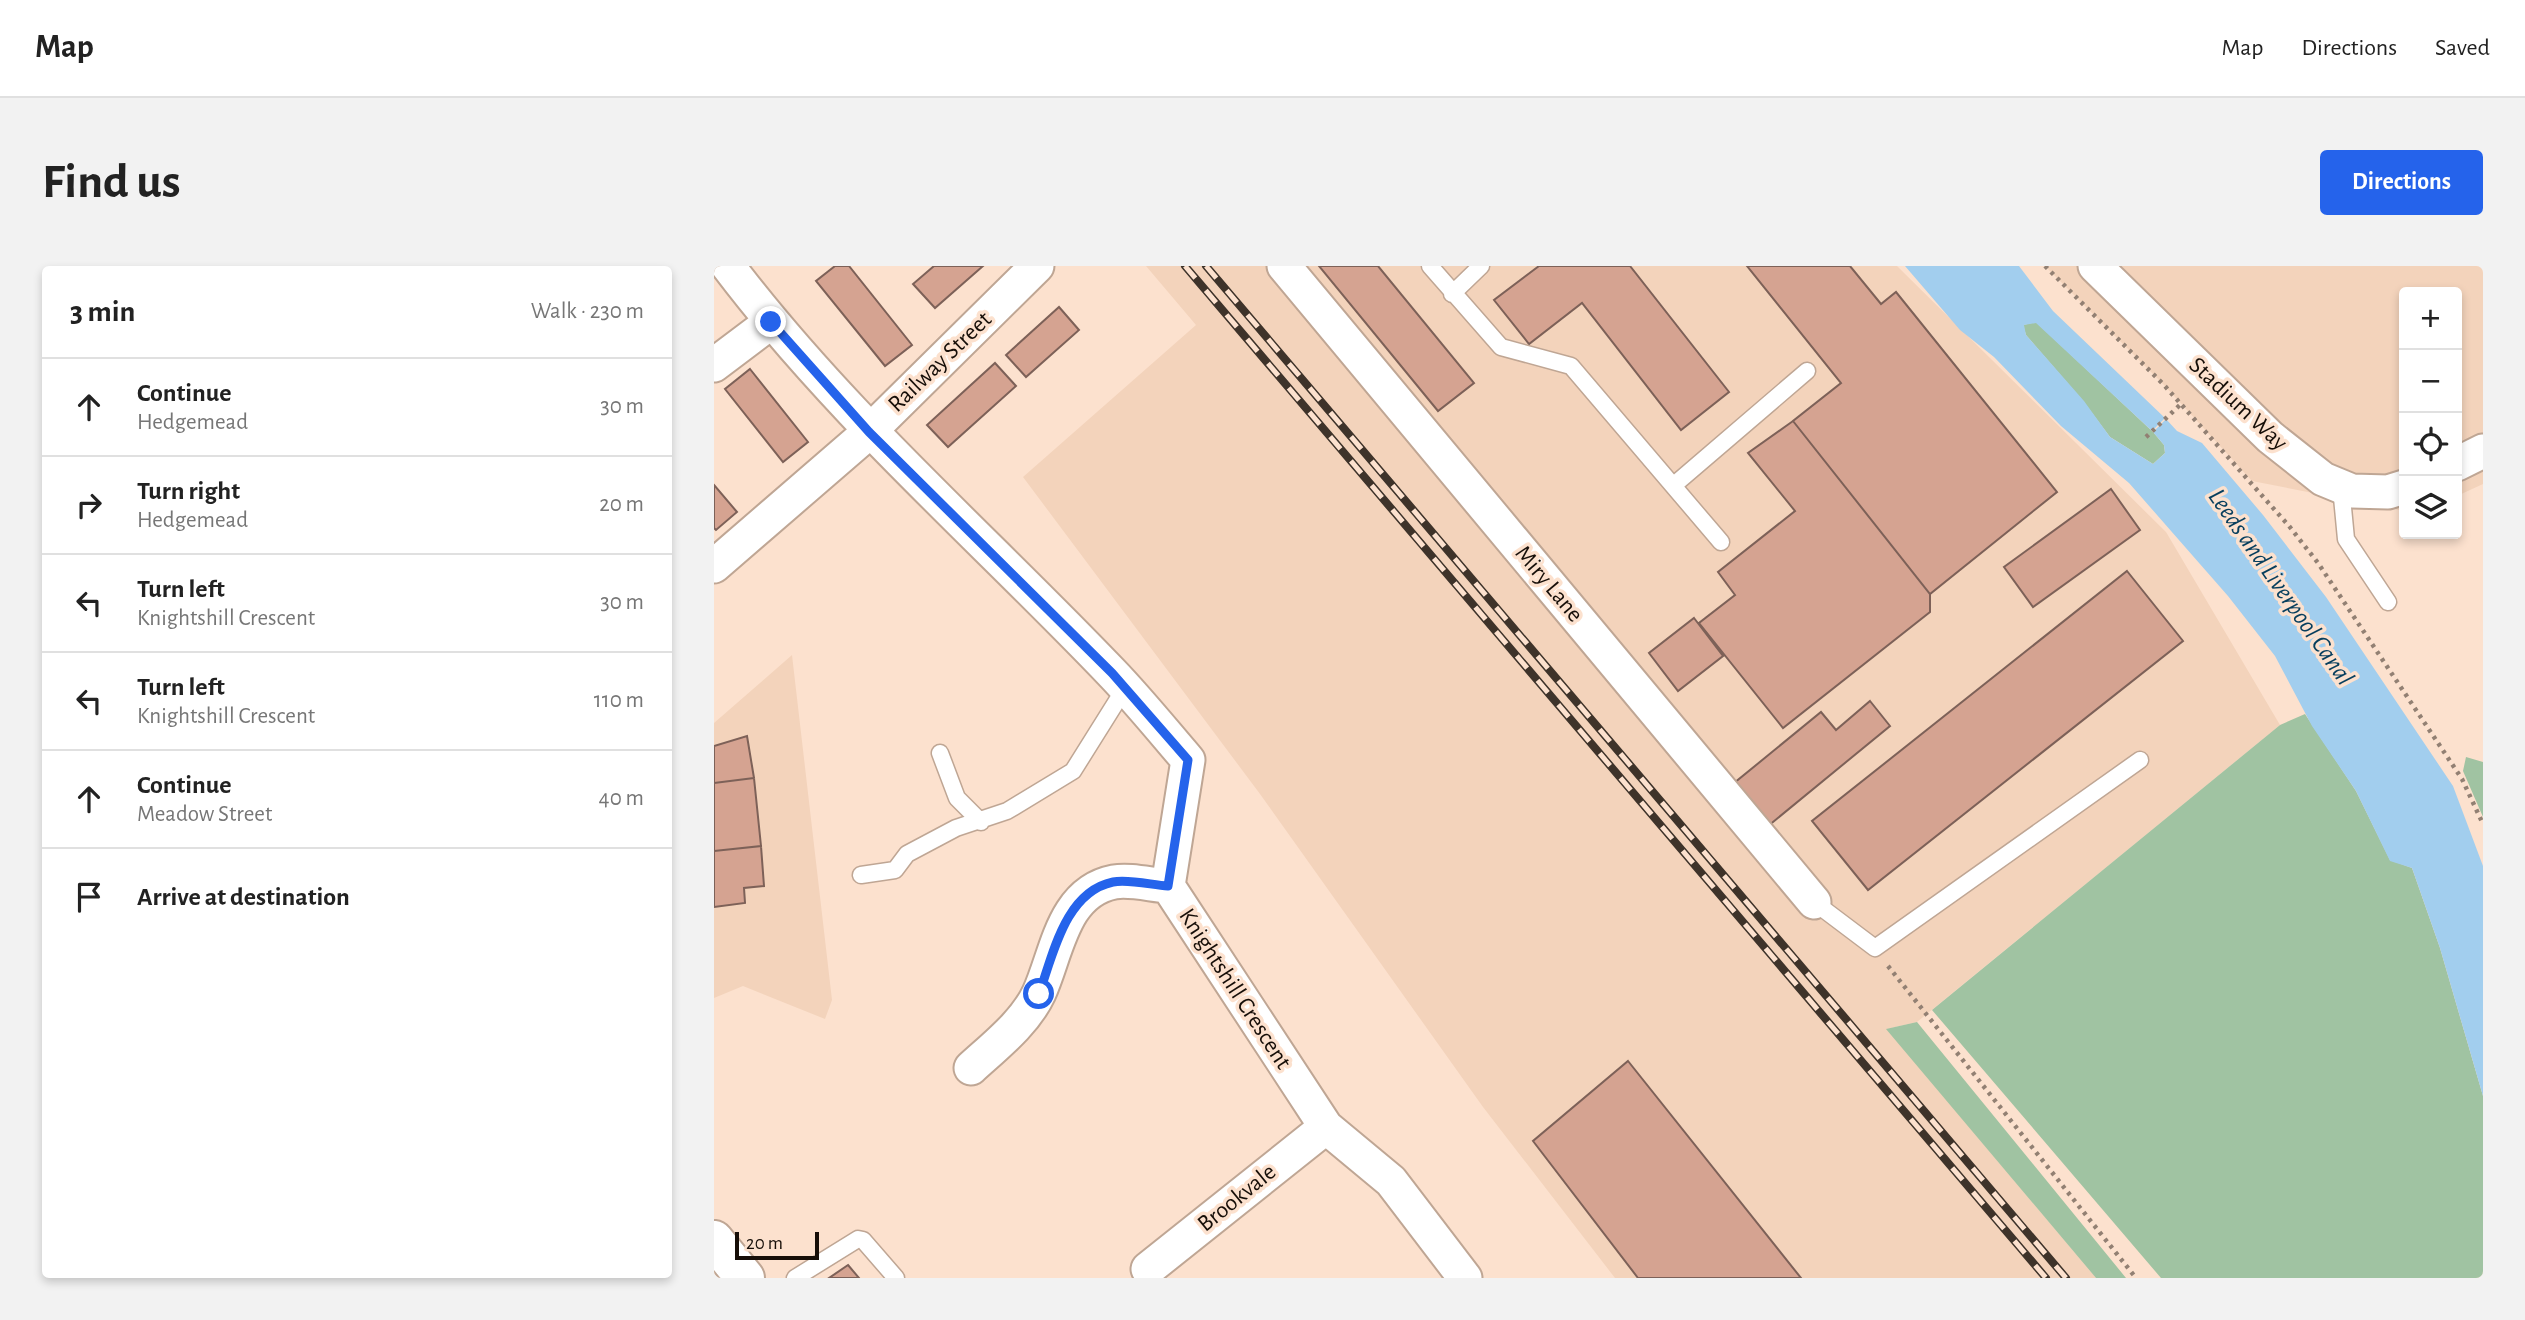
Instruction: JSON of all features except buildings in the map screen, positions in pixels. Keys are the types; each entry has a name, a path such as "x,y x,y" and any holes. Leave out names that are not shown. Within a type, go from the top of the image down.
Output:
{"main road":[{"path":"714,1240 745,1278"}],"street":[{"name":"Knightshill Crescent","path":"728,266 771,322 869,432 1125,688 1188,760 1168,886 1326,1127 1391,1181 1465,1278"},
{"name":"Railway Street","path":"714,566 869,432 1037,266"},
{"name":"Miry Lane","path":"1284,266 1814,902"},
{"name":"Stadium Way","path":"2095,266 2270,437 2323,479 2352,491 2388,492 2399,489"},
{"path":"714,365 771,322"},
{"path":"2462,462 2483,451"},
{"path":"971,1068 1015,1026 1039,994 1063,926 1084,896 1114,882 1168,886"},
{"name":"Brookvale","path":"1148,1269 1326,1127"}],"lane":[{"path":"1430,266 1501,348 1572,366 1721,542"},
{"path":"1452,294 1481,266"},
{"path":"1674,485 1807,371"},
{"path":"2341,487 2346,538 2388,602"},
{"path":"861,875 895,870 907,853 956,828 981,822 1045,790 1073,771 1125,688"},
{"path":"940,752 957,798 981,822"},
{"path":"1814,902 1875,948 2140,760"},
{"path":"794,1278 858,1239 863,1240 896,1278"}],"path":[{"path":"2045,266 2182,404 2252,481 2318,563 2462,779 2483,824"},
{"path":"2146,437 2182,404"},
{"path":"1875,948 2136,1278"}],"shaded area":[{"path":"1146,266 1897,266 2166,532 2280,725 1917,1022 1887,1029 2096,1278 1615,1278 1483,1107 1260,794 1023,477 1196,325"},
{"path":"2045,266 2483,266 2483,484 2462,494 2462,287 2399,287 2399,510 2252,481 2164,385"},
{"path":"792,655 832,1000 825,1019 743,986 714,998 714,723"}],"green space":[{"path":"2036,322 2164,445 2165,453 2153,464 2110,437 2026,335 2023,325"},
{"path":"2305,714 2356,791 2390,860 2412,868 2440,948 2483,1096 2483,1278 2161,1278 1932,1010 2280,725"},
{"path":"2466,757 2483,762 2483,817 2463,771"},
{"path":"1917,1022 2126,1278 2096,1278 1886,1029"}],"water":[{"name":"Leeds and Liverpool Canal","path":"1905,266 2019,266 2053,311 2165,418 2152,431 2036,323 2024,325 2026,335 2084,401 2110,437 2153,464 2165,453 2164,445 2153,432 2166,419 2177,431 2202,443 2263,515 2326,597 2453,786 2483,866 2483,1096 2440,948 2412,868 2390,861 2356,791 2312,726 2275,656 2228,596 2129,483 2061,426 1994,357 1960,330"}],"railway":[{"path":"1185,266 2046,1278"},
{"path":"1206,266 2066,1278"}],"route":[{"path":"771,322 869,432 1112,673 1188,760 1168,886 1114,882 1084,896 1063,926 1039,994"}]}
